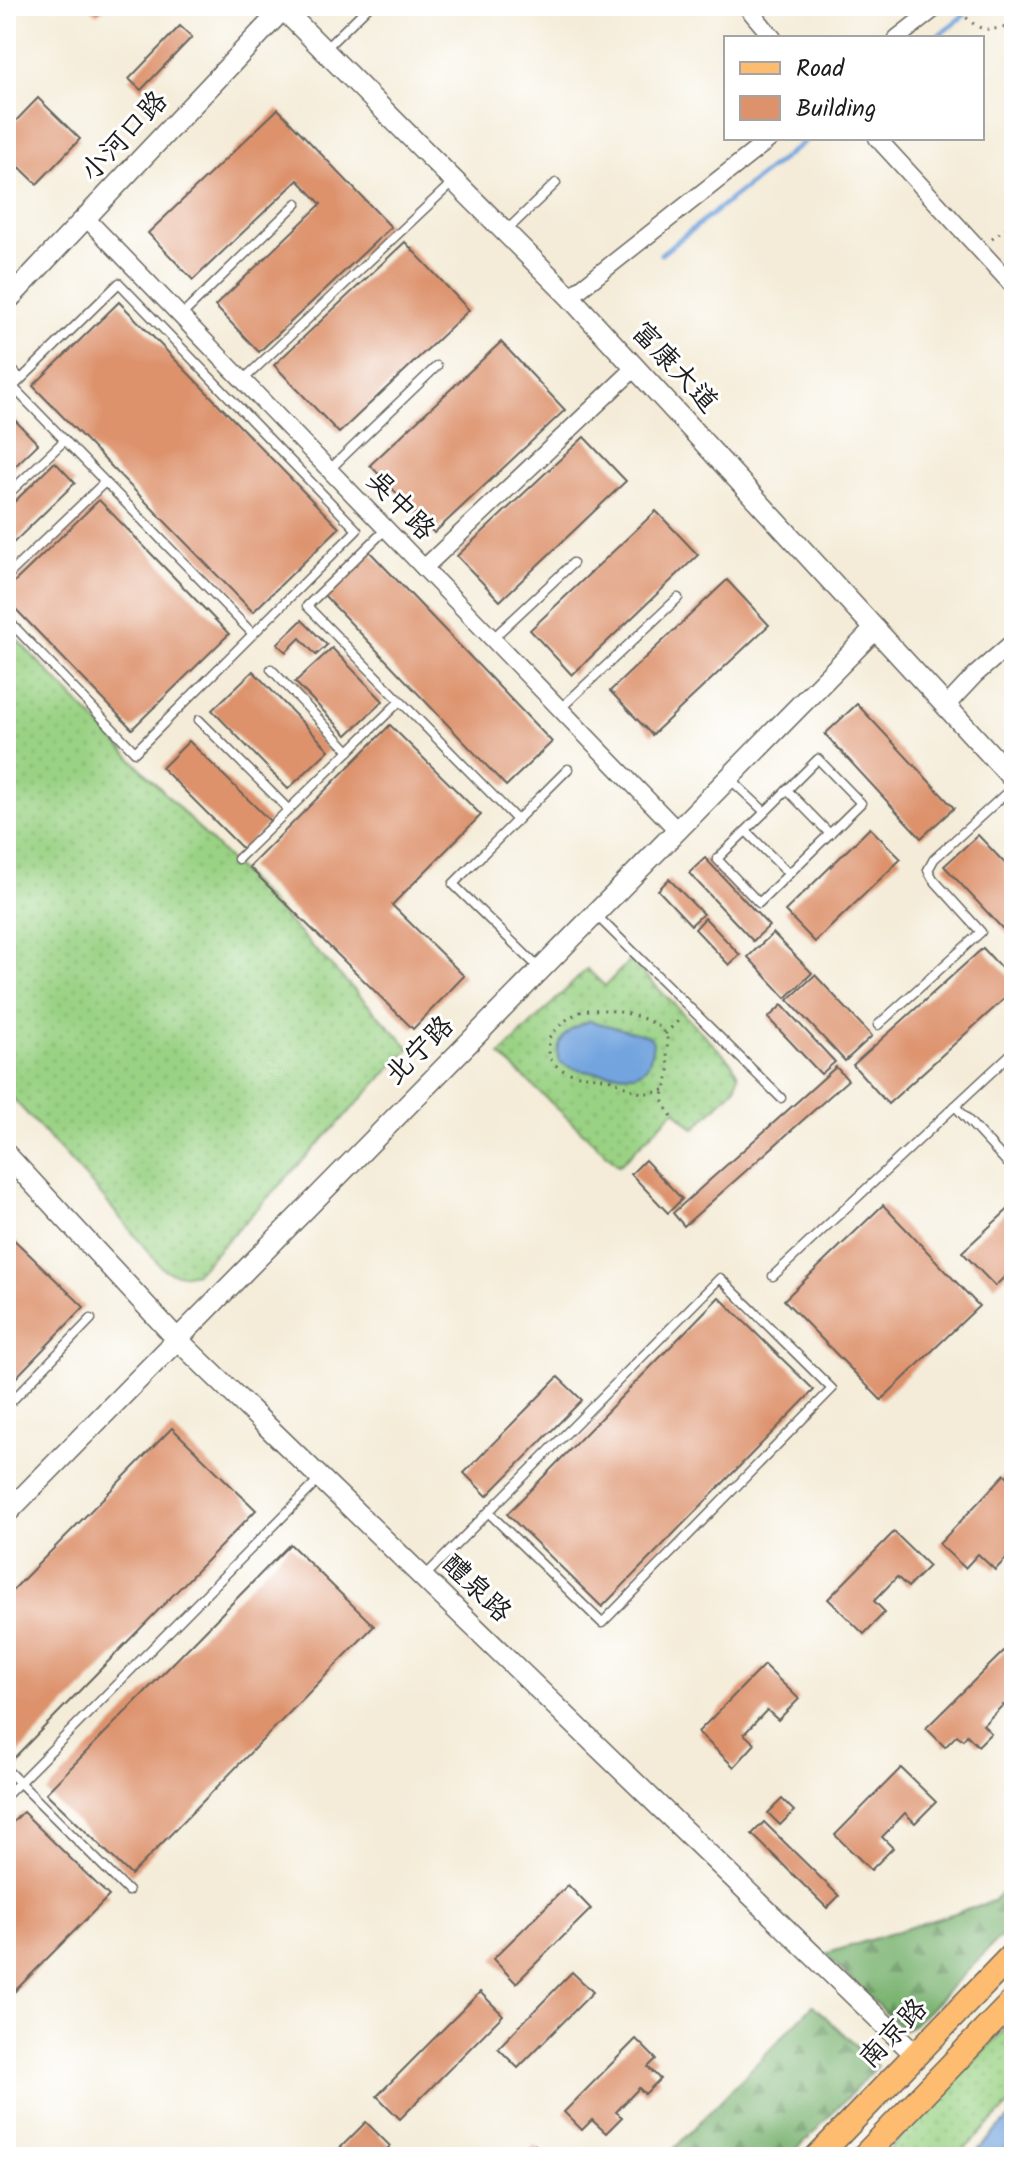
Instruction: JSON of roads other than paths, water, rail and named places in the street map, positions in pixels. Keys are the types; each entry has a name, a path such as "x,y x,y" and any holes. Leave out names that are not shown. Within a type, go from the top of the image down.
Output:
{"main road":[{"name":"南京路","path":"817,2157 1014,1953"},
{"path":"863,2157 1014,2000"}],"street":[{"path":"746,6 771,36"},
{"path":"900,36 938,6"},
{"name":"富康大道","path":"282,8 570,297 1014,783"},
{"name":"小河口路","path":"6,302 282,8"},
{"path":"570,297 768,140"},
{"path":"879,140 1014,287"},
{"name":"吴中路","path":"87,219 677,830"},
{"path":"424,568 635,368"},
{"name":"北宁路","path":"6,1514 875,629"},
{"path":"946,706 1014,641"},
{"name":"醴泉路","path":"6,1154 177,1339 916,2055"}],"lane":[{"path":"324,50 369,6"},
{"path":"243,380 454,181"},
{"path":"505,232 556,183"},
{"path":"181,316 297,203"},
{"path":"6,394 119,283 357,530 135,752 6,618"},
{"path":"6,364 21,379"},
{"path":"329,470 437,366"},
{"path":"13,387 253,634"},
{"path":"6,496 65,440"},
{"path":"6,577 105,482"},
{"path":"386,529 307,606 517,820"},
{"path":"492,639 573,563"},
{"path":"560,709 678,598"},
{"path":"271,669 349,751"},
{"path":"238,859 400,701"},
{"path":"199,720 289,810"},
{"path":"818,759 861,803 759,903 717,859 765,812 818,759"},
{"path":"540,969 453,884 568,769"},
{"path":"729,777 765,812"},
{"path":"878,1025 981,932 928,870 934,859 1014,783"},
{"path":"787,790 830,834"},
{"path":"746,831 789,874"},
{"path":"595,913 781,1098"},
{"path":"773,1276 1014,1051"},
{"path":"955,1106 1014,1170"},
{"path":"424,1577 720,1278 832,1389 602,1623 489,1513"},
{"path":"6,1407 91,1319"},
{"path":"6,1796 322,1477"},
{"path":"6,1769 128,1891"}],"water":[{"path":"590,1021 649,1036 653,1042 647,1066 634,1074 605,1073 577,1070 560,1062 561,1041 570,1031"},
{"path":"1014,2113 1014,2139 996,2157 971,2157"}],"waterway":[{"path":"938,36 976,6"},
{"path":"661,254 806,140"}]}
